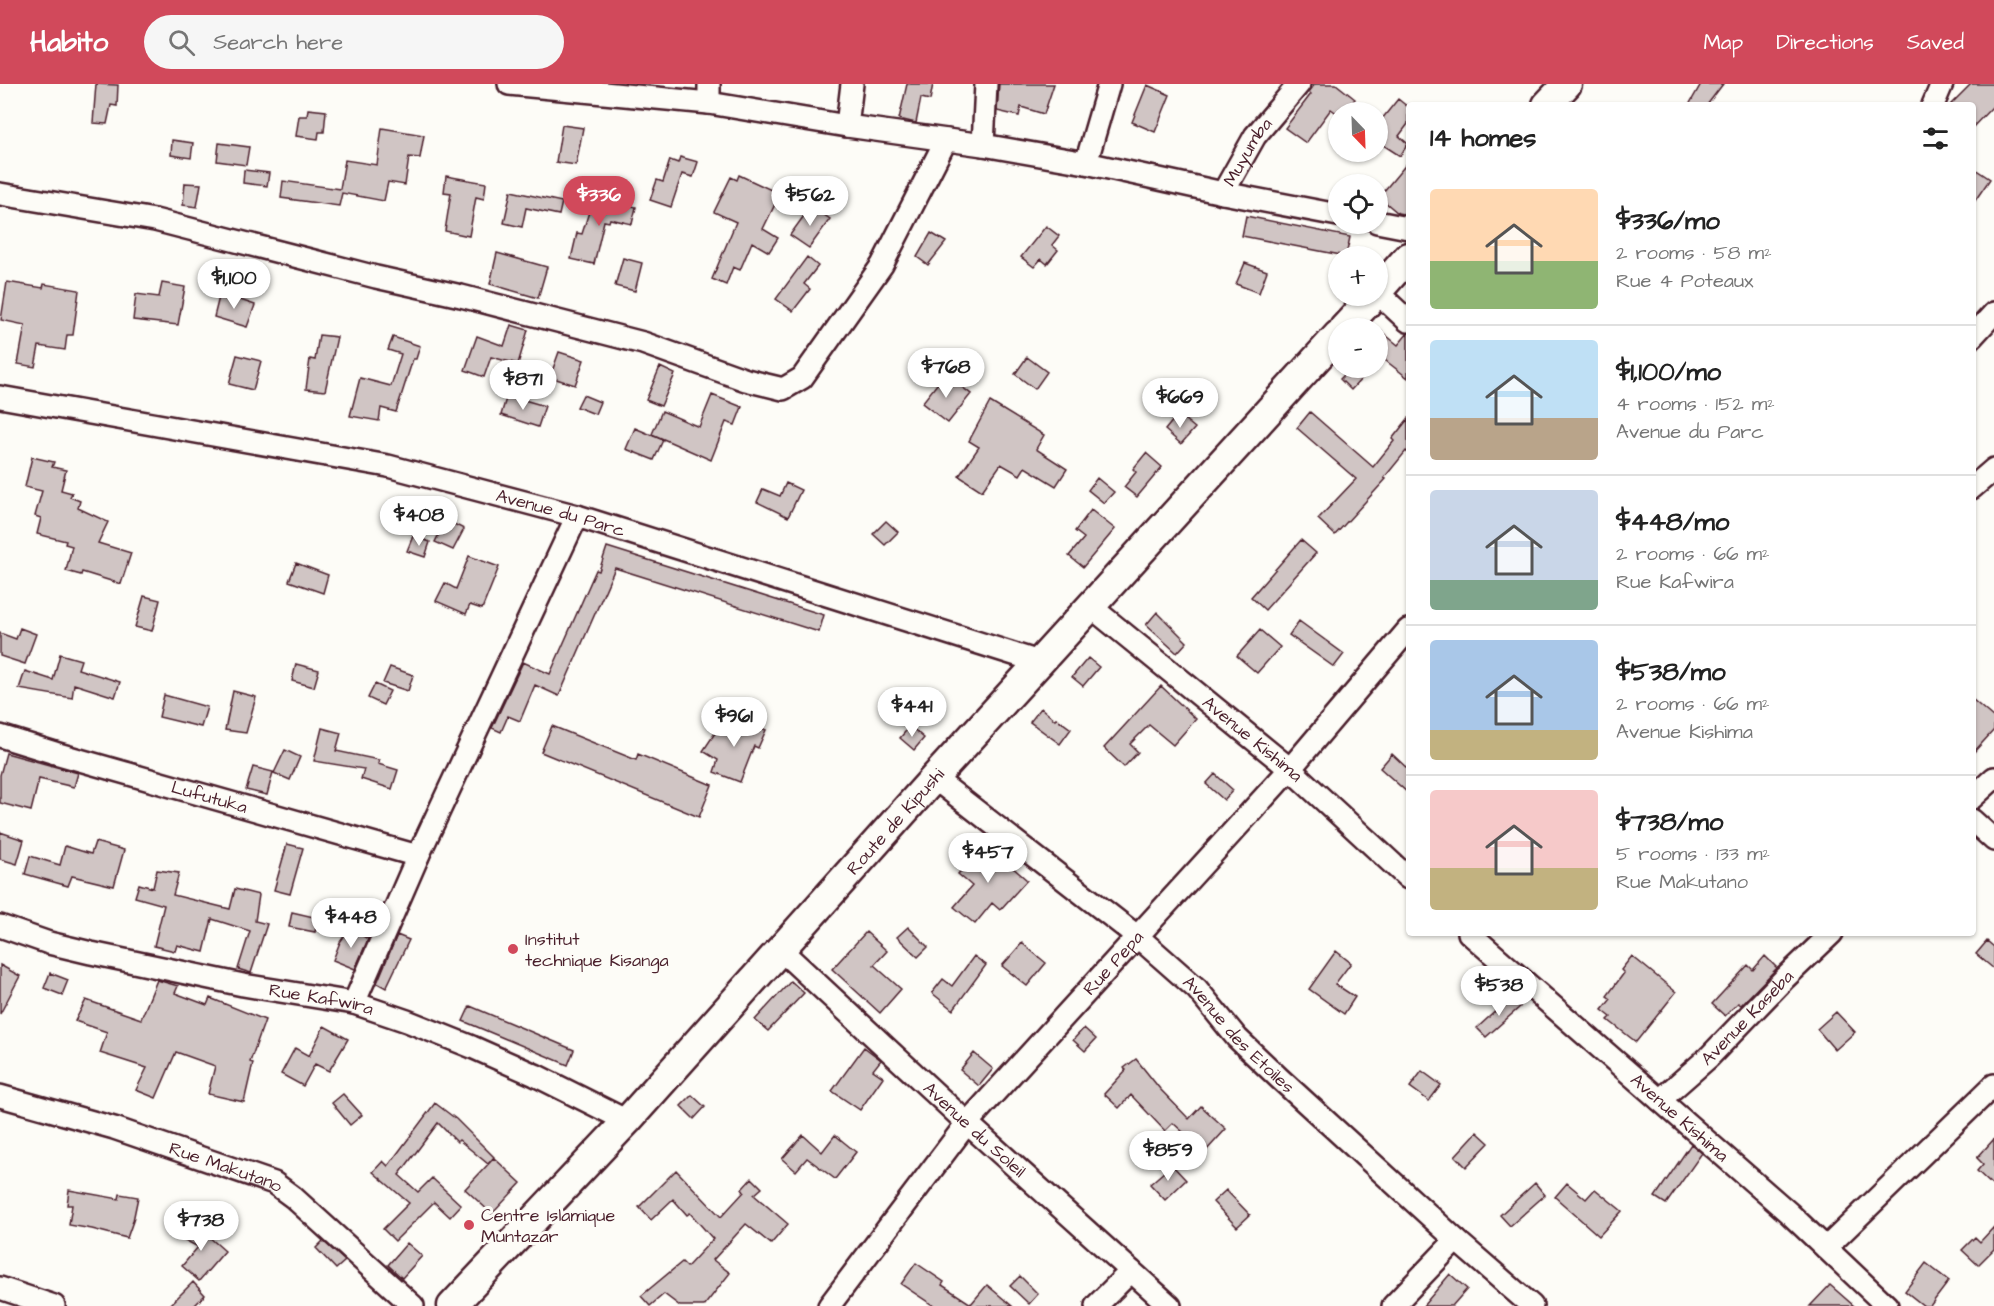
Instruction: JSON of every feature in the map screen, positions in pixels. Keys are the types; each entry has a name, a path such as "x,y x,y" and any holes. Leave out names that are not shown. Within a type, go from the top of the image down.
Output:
{"main road":[{"path":"1550,102 1567,84"},
{"path":"1388,280 1406,259"},
{"path":"1353,318 1364,306"},
{"name":"Route de Kipushi","path":"453,1306 627,1121 934,778 1328,346"}],"street":[{"path":"509,84 709,94 847,126 983,145 1086,163 1223,194 1328,213"},
{"path":"847,126 852,84"},
{"path":"983,145 986,84"},
{"path":"1086,163 1109,84"},
{"name":"Muyumba","path":"1223,194 1255,136 1299,84"},
{"path":"1934,102 1942,84"},
{"path":"0,194 155,220 376,277 461,296 643,343 746,380 783,389 802,378 882,265 946,140"},
{"path":"1388,224 1406,228"},
{"path":"1388,304 1406,319"},
{"path":"1979,335 1994,313"},
{"name":"Avenue du Parc","path":"0,397 388,466 577,516 1039,662"},
{"path":"1976,485 1994,469"},
{"path":"354,1004 418,856 577,516"},
{"name":"Avenue Kishima","path":"1090,606 1290,769 1406,876"},
{"name":"Rue Pepa","path":"829,1306 967,1123 1290,769 1406,632"},
{"name":"Lufutuka","path":"0,736 77,760 418,856"},
{"name":"Avenue des Etoiles","path":"934,778 1138,937 1197,989 1237,1038 1279,1078 1456,1240 1532,1306"},
{"path":"1976,794 1994,778"},
{"path":"1976,824 1994,840"},
{"name":"Rue Kafwira","path":"0,926 49,944 243,985 354,1004 407,1021 472,1047 535,1075 627,1121"},
{"name":"Avenue Kishima","path":"1472,936 1789,1213 1887,1306"},
{"name":"Avenue Kaseba","path":"1660,1100 1709,1057 1829,936"},
{"name":"Avenue du Soleil","path":"781,950 967,1123 1170,1306"},
{"path":"1826,1248 1994,1085"},
{"name":"Rue Makutano","path":"0,1096 114,1128 274,1184 293,1197 412,1306"},
{"path":"1393,1306 1456,1240"},
{"path":"1096,1306 1131,1271"},
{"path":"0,1288 54,1306"}],"building":[{"path":"96,84 118,85 117,106 111,105 107,124 93,123"},
{"path":"907,84 933,84 930,100 921,98 916,123 899,119"},
{"path":"999,84 1054,84 1044,114 1021,107 1019,116 997,111"},
{"path":"1315,84 1336,84 1355,99 1352,102 1328,102 1328,113 1306,143 1285,128 1311,94 1309,92"},
{"path":"1701,84 1723,84 1709,102 1691,102"},
{"path":"1971,84 1994,84 1994,105 1976,124 1976,102 1953,102"},
{"path":"1147,85 1170,95 1155,132 1132,122"},
{"path":"1398,99 1406,105 1406,127 1399,136 1406,142 1406,147 1400,156 1388,148 1388,111"},
{"path":"308,109 326,111 324,132 319,132 318,139 296,136 299,116 307,116"},
{"path":"562,125 583,128 576,165 556,162"},
{"path":"382,128 424,135 420,158 409,157 405,185 388,182 384,201 342,193 339,206 281,198 283,181 340,189 345,160 377,165"},
{"path":"172,140 193,143 191,158 171,155"},
{"path":"219,143 249,147 246,165 217,161"},
{"path":"680,157 698,162 693,177 682,174 671,207 650,200 657,180 663,182 670,160 678,163"},
{"path":"1406,164 1406,215 1398,213 1388,205 1388,186"},
{"path":"244,170 269,173 267,186 243,183"},
{"path":"1976,170 1990,179 1976,199"},
{"path":"739,175 780,194 763,229 778,238 769,252 752,242 740,270 733,267 726,285 712,279 736,222 714,212 731,177 737,180"},
{"path":"446,176 486,183 484,199 476,197 469,236 445,231 451,193 444,192"},
{"path":"185,183 201,184 197,207 183,205"},
{"path":"511,191 562,202 559,215 526,208 522,227 504,223"},
{"path":"594,196 636,207 632,224 610,219 609,222 604,221 594,264 571,259 577,233 582,234"},
{"path":"811,206 830,219 809,248 790,235"},
{"path":"1246,216 1350,237 1348,246 1328,246 1328,253 1242,236"},
{"path":"1046,226 1059,236 1052,245 1058,250 1047,264 1041,259 1034,267 1021,257"},
{"path":"931,233 946,242 928,265 917,257"},
{"path":"497,253 547,267 538,298 490,284"},
{"path":"807,257 818,266 804,284 810,289 793,311 776,299"},
{"path":"623,258 642,263 635,291 615,286"},
{"path":"1245,263 1267,271 1259,293 1236,284"},
{"path":"7,282 43,288 44,284 79,290 73,335 67,335 65,350 39,346 35,367 18,364 25,325 1,320"},
{"path":"162,283 185,287 178,325 133,320 136,294 159,297"},
{"path":"220,293 255,305 247,327 214,317"},
{"path":"511,325 528,330 518,364 491,357 484,377 465,370 477,336 504,346"},
{"path":"319,335 337,337 325,391 306,389 310,359 315,360"},
{"path":"1406,335 1406,376 1388,363 1388,337 1398,345"},
{"path":"393,337 420,346 416,359 413,359 396,412 381,408 379,421 350,416 360,378 391,386 401,354 388,350"},
{"path":"559,352 584,360 575,385 550,377"},
{"path":"237,355 261,361 253,390 229,384"},
{"path":"1027,357 1047,372 1035,389 1015,374"},
{"path":"660,367 675,374 661,406 646,400"},
{"path":"945,374 971,394 948,423 922,403"},
{"path":"1341,378 1362,378 1351,390"},
{"path":"507,395 545,406 538,427 501,415"},
{"path":"583,395 600,402 595,414 577,407"},
{"path":"712,395 742,407 735,425 726,422 711,460 652,434 662,411 699,427"},
{"path":"990,402 1044,435 1036,449 1067,469 1056,486 1025,467 1020,475 1001,464 982,491 959,476 979,447 969,441"},
{"path":"1310,412 1373,467 1406,422 1406,451 1384,478 1386,479 1335,535 1318,519 1356,479 1297,428"},
{"path":"1178,414 1195,428 1181,444 1165,430"},
{"path":"635,428 663,440 654,460 626,449"},
{"path":"1146,453 1162,467 1137,497 1124,487 1136,472 1133,469"},
{"path":"32,457 54,462 52,467 66,470 61,490 72,493 70,497 80,501 78,508 108,522 98,543 131,553 121,584 82,572 81,575 66,571 72,546 65,544 66,541 37,534 41,518 35,516 42,491 25,487"},
{"path":"1097,478 1114,492 1104,503 1088,490"},
{"path":"786,483 801,490 788,517 757,502 763,489 780,496"},
{"path":"1091,510 1115,529 1083,567 1069,556 1084,538 1075,531"},
{"path":"446,520 464,529 453,550 435,542"},
{"path":"886,521 898,532 885,545 873,534"},
{"path":"413,536 430,542 425,557 407,551"},
{"path":"1301,540 1316,553 1265,610 1251,597"},
{"path":"607,547 824,615 819,632 615,568 559,696 535,685 520,721 508,716 501,732 492,728 523,662 550,674 596,570 599,571"},
{"path":"469,556 499,567 482,609 470,605 466,614 436,601 445,583 456,589"},
{"path":"296,563 328,575 323,593 289,581"},
{"path":"144,596 160,600 152,631 135,627"},
{"path":"1157,612 1187,642 1177,653 1146,625"},
{"path":"1299,621 1344,654 1334,667 1289,635"},
{"path":"20,628 36,634 25,664 0,656 0,633 16,639"},
{"path":"1260,630 1280,647 1257,673 1237,656"},
{"path":"60,654 81,660 78,669 120,682 115,697 74,684 72,698 19,689 25,671 53,680"},
{"path":"1088,658 1099,667 1083,686 1072,677"},
{"path":"296,664 319,670 314,687 292,681"},
{"path":"390,667 413,675 408,691 383,683"},
{"path":"375,684 390,691 383,705 368,698"},
{"path":"1161,686 1196,719 1173,745 1149,725 1130,744 1138,752 1124,767 1104,748"},
{"path":"233,691 256,697 246,733 225,730"},
{"path":"164,695 207,707 201,727 159,717"},
{"path":"1976,702 1994,718 1994,730 1976,750"},
{"path":"1041,708 1055,720 1056,718 1071,729 1060,744 1030,722"},
{"path":"735,718 766,730 758,748 754,746 740,782 714,772 718,760 703,751 719,727 729,733"},
{"path":"552,726 636,760 638,754 712,785 699,817 541,752"},
{"path":"910,726 924,738 914,750 900,738"},
{"path":"322,728 341,733 336,751 379,760 378,764 398,770 392,789 361,779 364,769 314,761"},
{"path":"285,750 300,757 290,780 274,773"},
{"path":"6,753 78,773 74,787 39,779 31,811 0,803 0,775"},
{"path":"1392,754 1406,767 1406,791 1380,768"},
{"path":"253,767 273,772 267,795 246,790"},
{"path":"1215,774 1233,790 1224,800 1206,784"},
{"path":"0,832 24,840 17,864 0,859"},
{"path":"95,842 124,850 114,886 72,876 68,886 25,874 30,856 60,865 65,846 91,854"},
{"path":"985,843 1027,880 1000,910 992,903 975,924 954,907 972,886 958,874"},
{"path":"287,844 303,848 290,894 274,890"},
{"path":"157,870 179,873 173,895 230,909 235,889 259,895 255,921 267,924 251,973 238,969 250,931 212,919 204,952 177,945 175,951 154,946 164,905 135,897 139,884 153,888"},
{"path":"292,912 318,918 315,932 289,927"},
{"path":"908,927 928,947 918,957 897,937"},
{"path":"350,928 368,939 355,969 333,960 340,942"},
{"path":"866,932 887,951 874,965 901,989 880,1013 832,969"},
{"path":"397,935 409,940 386,988 377,983"},
{"path":"1987,941 1994,947 1994,969 1976,954"},
{"path":"1022,943 1046,963 1027,986 1002,966"},
{"path":"1336,951 1351,963 1335,984 1355,997 1344,1014 1309,989"},
{"path":"974,956 986,965 953,1010 932,993 943,979 952,986"},
{"path":"1632,956 1676,992 1636,1042 1608,1020 1611,1017 1602,1010 1611,999 1607,996 1624,973 1621,970"},
{"path":"1765,956 1777,968 1741,1005 1738,1003 1725,1016 1712,1004 1748,965 1753,970"},
{"path":"0,965 20,976 0,1014"},
{"path":"50,973 68,980 62,995 44,988"},
{"path":"157,980 178,986 175,993 207,1005 210,998 265,1020 250,1062 253,1063 244,1102 208,1094 215,1066 176,1052 156,1098 136,1090 147,1068 100,1053 107,1032 75,1021 86,1000 141,1019"},
{"path":"791,981 804,993 768,1031 755,1020"},
{"path":"1511,997 1520,1007 1486,1037 1477,1028"},
{"path":"470,1006 574,1050 568,1065 463,1021"},
{"path":"1836,1012 1855,1032 1835,1050 1817,1029"},
{"path":"324,1026 348,1039 329,1071 315,1064 303,1086 281,1074 295,1048 309,1056"},
{"path":"1084,1028 1096,1039 1085,1051 1073,1040"},
{"path":"864,1047 881,1060 873,1070 883,1077 860,1110 832,1091"},
{"path":"974,1053 993,1069 979,1086 960,1070"},
{"path":"1136,1059 1160,1089 1189,1119 1201,1106 1226,1129 1205,1152 1173,1123 1165,1131 1131,1095 1119,1108 1104,1094 1126,1070 1124,1068"},
{"path":"1422,1071 1441,1085 1429,1101 1410,1087"},
{"path":"343,1094 362,1115 350,1125 332,1103"},
{"path":"692,1095 705,1107 694,1119 681,1106"},
{"path":"435,1103 456,1119 494,1157 488,1164 459,1140 457,1142 438,1123 399,1175 418,1192 432,1178 461,1205 450,1217 434,1202 395,1241 383,1229 409,1203 373,1172 383,1161 388,1166"},
{"path":"1477,1132 1489,1143 1466,1167 1455,1156"},
{"path":"803,1135 822,1152 835,1135 856,1152 835,1179 807,1158 796,1171 782,1159"},
{"path":"1994,1139 1994,1187 1977,1171 1983,1164 1977,1158"},
{"path":"1691,1144 1702,1153 1666,1204 1655,1197"},
{"path":"494,1158 521,1183 492,1214 465,1189"},
{"path":"1172,1165 1186,1180 1165,1200 1150,1184"},
{"path":"676,1170 721,1217 744,1192 742,1189 752,1178 762,1188 754,1195 788,1224 771,1244 746,1224 713,1260 730,1273 704,1306 680,1306 664,1294 650,1306 641,1296 682,1262 687,1267 713,1239 690,1213 687,1215 673,1199 651,1220 639,1207"},
{"path":"1535,1183 1545,1195 1510,1226 1500,1215"},
{"path":"1567,1183 1586,1199 1595,1189 1622,1211 1599,1236 1555,1197"},
{"path":"69,1190 119,1199 120,1194 138,1197 127,1238 69,1225 72,1205 67,1205"},
{"path":"1226,1190 1250,1215 1237,1227 1213,1202"},
{"path":"191,1221 225,1251 199,1281 182,1266 198,1247 181,1238"},
{"path":"1994,1227 1994,1249 1978,1265 1962,1250 1975,1237 1980,1242"},
{"path":"323,1241 345,1261 336,1269 316,1248"},
{"path":"407,1243 422,1256 402,1278 388,1265"},
{"path":"916,1263 944,1282 942,1285 971,1304 987,1285 1012,1306 934,1306 901,1284"},
{"path":"1926,1263 1949,1281 1930,1306 1924,1306 1905,1291"},
{"path":"1450,1274 1467,1289 1452,1306 1423,1306"},
{"path":"1020,1276 1038,1294 1029,1304 1010,1286"},
{"path":"193,1282 205,1295 194,1306 169,1306"},
{"path":"1830,1285 1854,1306 1810,1306"}],"place":[{"name":"Institut technique Kisanga","path":"513,949"},
{"name":"Centre Islamique Muntazar","path":"469,1225"}]}
